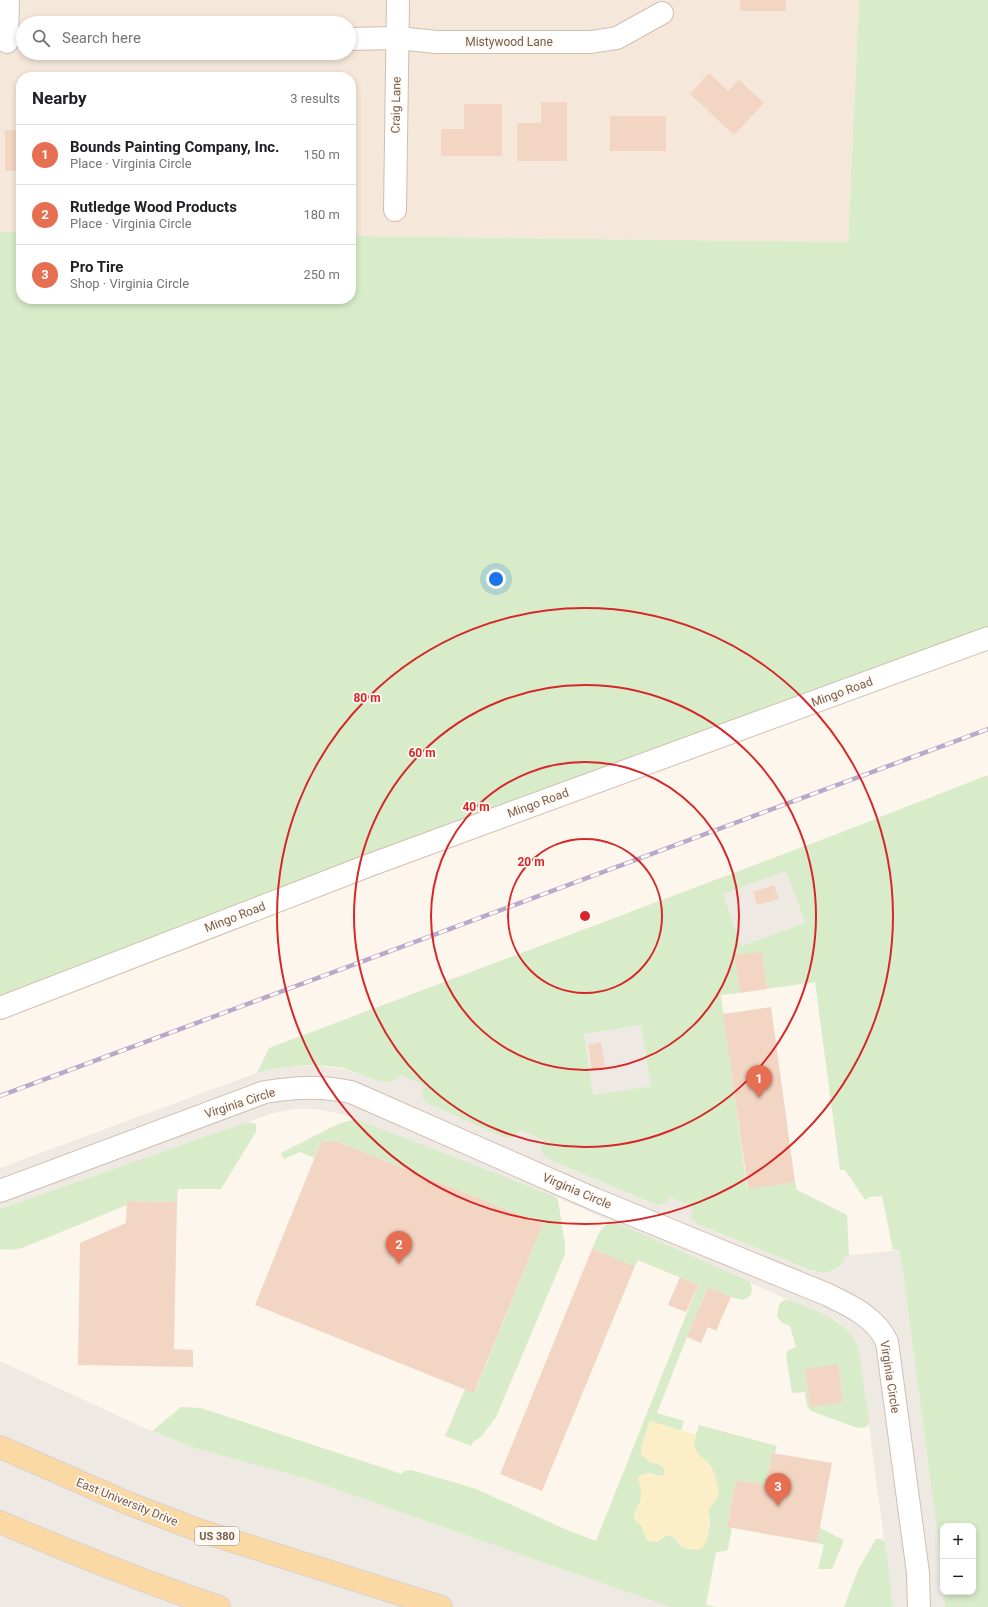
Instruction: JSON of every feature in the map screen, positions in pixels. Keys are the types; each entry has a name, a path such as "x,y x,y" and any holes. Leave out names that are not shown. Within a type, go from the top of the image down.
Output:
{"main road":[{"name":"East University Drive","path":"0,1447 124,1501 198,1530 441,1607"},
{"path":"0,1522 139,1579 219,1607"}],"street":[{"path":"8,0 10,42"},
{"name":"Craig Lane","path":"395,210 398,0"},
{"name":"Mistywood Lane","path":"356,39 397,38 437,42 591,42 616,38 662,13"},
{"name":"Mingo Road","path":"0,1008 377,862 988,638"},
{"name":"Virginia Circle","path":"0,1191 265,1092 297,1087 333,1089 351,1092 594,1199 826,1294 862,1314 876,1325 883,1333 887,1342 918,1573 919,1607"}],"shaded area":[{"path":"0,0 859,0 848,242 356,236 356,72 16,72 16,232 0,232"},
{"path":"786,871 805,923 741,946 723,894"},
{"path":"641,1025 651,1086 593,1095 584,1034"},
{"path":"290,1066 317,1066 343,1069 389,1083 395,1081 400,1075 423,1085 421,1096 427,1103 505,1138 517,1136 520,1130 543,1140 541,1146 548,1159 657,1205 667,1201 669,1197 693,1206 691,1211 697,1224 814,1272 832,1272 839,1268 845,1256 900,1250 940,1553 940,1595 944,1595 945,1607 893,1607 859,1351 856,1341 848,1330 837,1321 556,1197 342,1114 315,1109 296,1109 273,1113 0,1209 0,1168 257,1073"},
{"path":"0,1361 151,1431 198,1449 307,1479 670,1607 0,1607"}],"green space":[{"path":"859,0 988,0 988,638 0,1008 0,232 16,232 16,304 356,304 356,236 848,242"},
{"path":"988,775 988,1607 945,1607 944,1595 976,1595 976,1523 940,1523 940,1553 900,1250 893,1250 882,1196 870,1197 865,1200 845,1170 840,1170 815,982 767,989 762,952 734,956 740,993 721,995 747,1188 795,1182 797,1190 847,1215 849,1256 845,1256 843,1262 836,1269 827,1272 816,1272 810,1270 697,1224 691,1217 692,1206 669,1197 666,1203 657,1205 548,1159 542,1150 543,1140 520,1130 515,1137 505,1138 427,1103 421,1096 423,1085 400,1075 395,1081 383,1082 342,1068 310,1065 278,1068 257,1073 269,1048 829,837","holes":["786,871 805,923 741,946 723,894","641,1025 651,1086 593,1095 584,1034"]},
{"path":"356,1119 556,1197 558,1200 565,1244 565,1254 496,1417 481,1437 473,1442 471,1446 445,1436 465,1389 475,1392 543,1224 336,1141 321,1142 314,1158 300,1152 284,1159 281,1153 338,1124"},
{"path":"247,1122 256,1124 256,1132 221,1189 178,1189 177,1202 127,1201 127,1205 22,1248 11,1250 0,1249 0,1209"},
{"path":"615,1222 750,1282 752,1289 751,1295 743,1300 731,1297 708,1287 657,1413 684,1421 681,1431 649,1421 648,1461 657,1464 665,1471 664,1475 660,1476 648,1473 639,1482 642,1493 634,1518 641,1525 646,1538 656,1542 669,1535 672,1536 683,1548 698,1550 706,1541 710,1524 708,1511 718,1489 711,1466 698,1455 694,1446 694,1440 699,1425 777,1446 775,1453 772,1453 765,1485 736,1480 727,1526 732,1528 728,1549 726,1551 716,1552 706,1605 717,1607 670,1607 307,1479 198,1449 152,1431 181,1407 201,1408 402,1474 404,1471 411,1470 474,1488 565,1529 596,1541 698,1285 638,1260 635,1266 592,1249 600,1231 606,1225"},
{"path":"784,1300 789,1300 831,1318 849,1332 856,1341 859,1351 869,1422 867,1427 857,1428 811,1411 807,1406 805,1392 792,1393 786,1355 787,1351 796,1347 790,1326 782,1323 777,1316 779,1305","holes":["838,1365 843,1403 810,1407 805,1369"]},
{"path":"820,1528 844,1540 832,1569 818,1569 824,1545 817,1543"},
{"path":"876,1539 881,1539 885,1542 893,1607 844,1607 858,1570"}],"sand":[{"path":"650,1421 697,1435 694,1446 695,1450 708,1463 714,1472 719,1495 708,1511 708,1536 701,1549 683,1548 672,1535 665,1536 652,1542 648,1541 641,1525 636,1521 635,1514 642,1496 638,1478 644,1474 657,1476 664,1475 663,1468 660,1465 644,1458 641,1454 641,1446"}],"building":[{"path":"740,0 786,0 786,11 740,11"},
{"path":"709,73 728,91 739,80 764,103 734,135 690,94"},
{"path":"541,102 567,102 567,161 517,161 517,123 541,123"},
{"path":"464,104 502,104 502,156 441,156 441,129 464,129"},
{"path":"610,116 666,116 666,151 610,151"},
{"path":"5,130 16,130 16,171 5,171"},
{"path":"774,885 779,899 757,905 753,892"},
{"path":"762,952 767,989 740,993 734,955"},
{"path":"771,1007 795,1182 748,1189 723,1014"},
{"path":"601,1042 605,1068 592,1070 588,1045"},
{"path":"336,1141 543,1224 474,1393 255,1305 321,1142"},
{"path":"127,1201 177,1202 174,1349 193,1350 193,1367 78,1365 80,1243 126,1223"},
{"path":"592,1249 635,1266 542,1491 500,1474"},
{"path":"680,1277 698,1285 686,1312 668,1305"},
{"path":"708,1287 731,1297 716,1331 708,1327 701,1343 687,1337"},
{"path":"838,1364 843,1403 810,1407 805,1369"},
{"path":"772,1453 832,1463 817,1543 727,1527 736,1480 765,1485"}],"railway":[{"path":"0,1096 988,729"}],"place":[{"name":"Bounds Painting Company, Inc.","path":"759,1098"},
{"name":"Rutledge Wood Products","path":"399,1264"},
{"name":"Pro Tire","path":"778,1506"}]}
